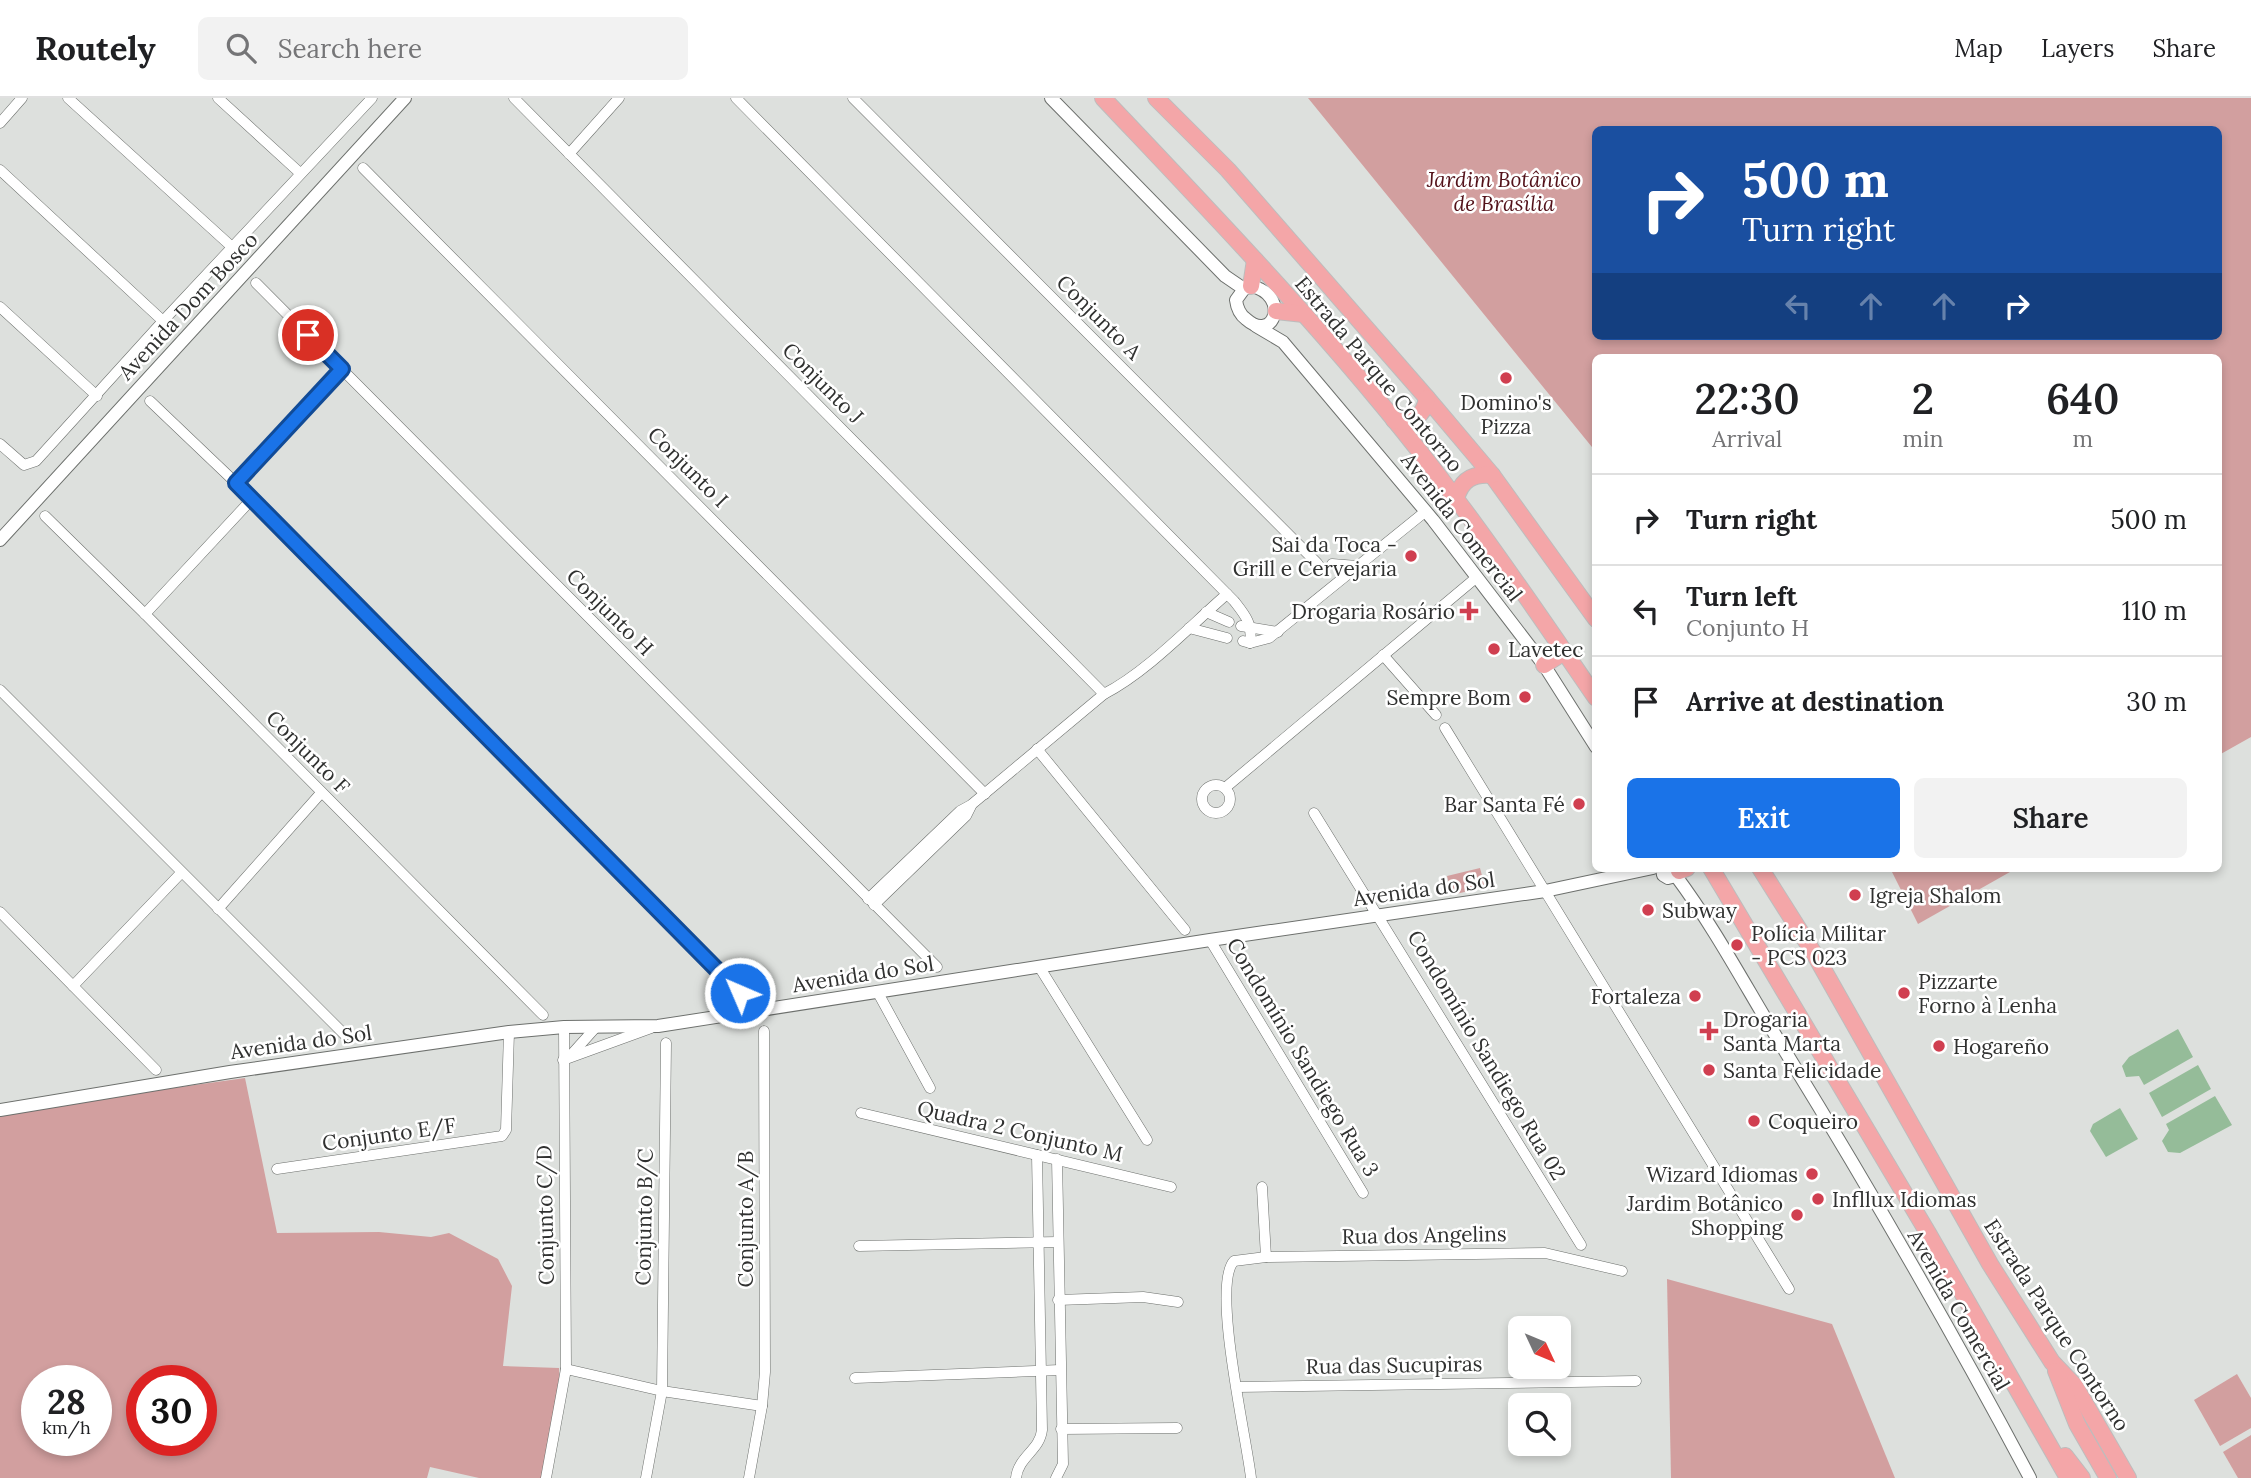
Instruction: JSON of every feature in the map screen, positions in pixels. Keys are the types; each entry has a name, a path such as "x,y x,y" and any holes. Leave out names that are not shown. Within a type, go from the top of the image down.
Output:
{"highway":[{"name":"Estrada Parque Contorno","path":"1103,98 1304,314 1394,420 1456,499 1592,692"},
{"name":"Estrada Parque Contorno","path":"1156,98 1228,170 1427,398 1492,475 1592,613"},
{"path":"1243,292 1255,260"},
{"path":"1273,318 1304,314"},
{"path":"1394,420 1404,423 1416,419 1422,414 1427,398"},
{"path":"1456,499 1465,481 1473,476 1492,475"},
{"path":"1544,665 1564,652"},
{"path":"1711,872 1928,1233 2068,1478"},
{"name":"Estrada Parque Contorno","path":"1763,872 1815,955 1990,1264 2052,1362 2075,1386 2128,1478"},
{"path":"2052,1362 2077,1424 2108,1478"},
{"path":"2032,1416 2082,1478"}],"street":[{"path":"0,123 22,98"},
{"path":"68,98 232,247"},
{"path":"218,98 300,173"},
{"name":"Avenida Dom Bosco","path":"0,540 405,98"},
{"name":"Conjunto J","path":"514,98 1104,694"},
{"path":"569,154 619,98"},
{"path":"736,98 1227,594 1249,620 1247,642 1269,638 1278,632 1327,571 1357,566 1426,511"},
{"name":"Conjunto A","path":"853,98 1327,571"},
{"name":"Avenida Comercial","path":"1051,98 1225,276 1243,292 1264,291 1270,297 1273,318 1283,342 1426,511 1544,665 1592,741"},
{"path":"0,444 21,463 28,465 36,461 369,99"},
{"name":"Conjunto I","path":"363,169 985,794"},
{"path":"0,170 163,321"},
{"name":"Conjunto H","path":"256,283 937,967"},
{"name":"Avenida Comercial","path":"1243,292 1240,314 1283,342"},
{"path":"0,307 97,396"},
{"path":"1256,326 1273,318"},
{"path":"236,483 342,369"},
{"path":"150,401 252,499 740,993"},
{"path":"145,614 252,499"},
{"name":"Conjunto F","path":"45,516 542,1015"},
{"path":"1327,571 1357,566"},
{"path":"1225,788 1477,577"},
{"path":"871,902 960,811 985,794 1227,594"},
{"path":"1206,612 1229,622"},
{"path":"1247,627 1278,632"},
{"path":"1189,628 1227,638"},
{"path":"1383,655 1436,715"},
{"path":"0,690 345,1035"},
{"path":"1444,728 1789,1289"},
{"path":"1037,750 1185,930"},
{"path":"218,909 321,793"},
{"name":"Condomínio Sandiego Rua 02","path":"1314,813 1581,1245"},
{"name":"Avenida do Sol","path":"0,1110 230,1072 509,1032 564,1027 658,1026 1656,872"},
{"name":"Avenida Comercial","path":"1669,872 1725,951 1837,1136 1969,1364 2030,1478"},
{"path":"73,986 181,873"},
{"path":"0,912 156,1070"},
{"name":"Condomínio Sandiego Rua 3","path":"1210,940 1363,1193"},
{"path":"1040,968 1147,1140"},
{"path":"877,991 930,1088"},
{"path":"566,1058 602,1026 608,1037 604,1044"},
{"path":"566,1058 658,1026"},
{"name":"Conjunto C/D","path":"546,1478 566,1369 564,1027"},
{"name":"Conjunto A/B","path":"748,1478 762,1406 765,1372 764,1031"},
{"name":"Conjunto E/F","path":"277,1169 499,1137 505,1133 509,1032"},
{"name":"Conjunto B/C","path":"646,1478 662,1391 666,1043"},
{"name":"Quadra 2 Conjunto M","path":"861,1113 1171,1187"},
{"path":"1017,1478 1021,1462 1042,1436 1037,1155"},
{"path":"1056,1478 1063,1464 1057,1160"},
{"path":"1262,1187 1266,1257"},
{"path":"859,1246 1058,1242"},
{"name":"Rua dos Angelins","path":"1237,1387 1230,1349 1229,1269 1238,1260 1266,1257 1545,1253 1622,1270"},
{"path":"1058,1300 1143,1297 1178,1301"},
{"path":"566,1369 662,1391 762,1406"},
{"path":"855,1378 1060,1370"},
{"name":"Rua das Sucupiras","path":"1237,1387 1636,1381"},
{"path":"1237,1387 1251,1478"},
{"path":"1061,1429 1177,1428"}],"green space":[{"name":"Jardim Botânico de Brasília","path":"1308,98 2251,98 2251,737 2222,753 2222,354 1592,354 1592,447"},
{"path":"1480,868 1485,887 1452,895 1447,876"},
{"path":"1892,872 2010,872 1918,924"},
{"path":"245,1078 277,1233 379,1232 431,1237 449,1233 498,1259 512,1286 503,1366 559,1368 560,1384 543,1478 479,1478 430,1467 427,1478 0,1478 0,1112"},
{"path":"1667,1279 1832,1324 1895,1478 1671,1478"},
{"path":"2237,1374 2251,1398 2251,1428 2220,1446 2194,1400"},
{"path":"2251,1435 2251,1478 2238,1478 2223,1452"}],"shaded area":[{"path":"2178,1029 2193,1057 2144,1085 2139,1076 2126,1077 2122,1066 2129,1057"},
{"path":"2198,1065 2211,1089 2162,1117 2149,1093"},
{"path":"2215,1096 2232,1125 2180,1153 2168,1152 2162,1141 2169,1130 2166,1124"},
{"path":"2120,1108 2138,1139 2106,1157 2090,1131 2093,1124"}],"place":[{"name":"Domino's Pizza","path":"1506,378"},
{"name":"Sai da Toca - Grill e Cervejaria","path":"1411,556"},
{"name":"Drogaria Rosário","path":"1469,611"},
{"name":"Lavetec","path":"1494,649"},
{"name":"Sempre Bom","path":"1525,697"},
{"name":"Bar Santa Fé","path":"1579,804"},
{"name":"Igreja Shalom","path":"1855,895"},
{"name":"Subway","path":"1648,910"},
{"name":"Polícia Militar - PCS 023","path":"1737,945"},
{"name":"Pizzarte Forno à Lenha","path":"1904,993"},
{"name":"Fortaleza","path":"1695,996"},
{"name":"Drogaria Santa Marta","path":"1709,1031"},
{"name":"Hogareño","path":"1939,1046"},
{"name":"Santa Felicidade","path":"1709,1070"},
{"name":"Coqueiro","path":"1754,1121"},
{"name":"Wizard Idiomas","path":"1812,1174"},
{"name":"Infllux Idiomas","path":"1818,1199"},
{"name":"Jardim Botânico Shopping","path":"1797,1215"}],"route":[{"path":"308,335 342,369 236,483 740,993"}]}
